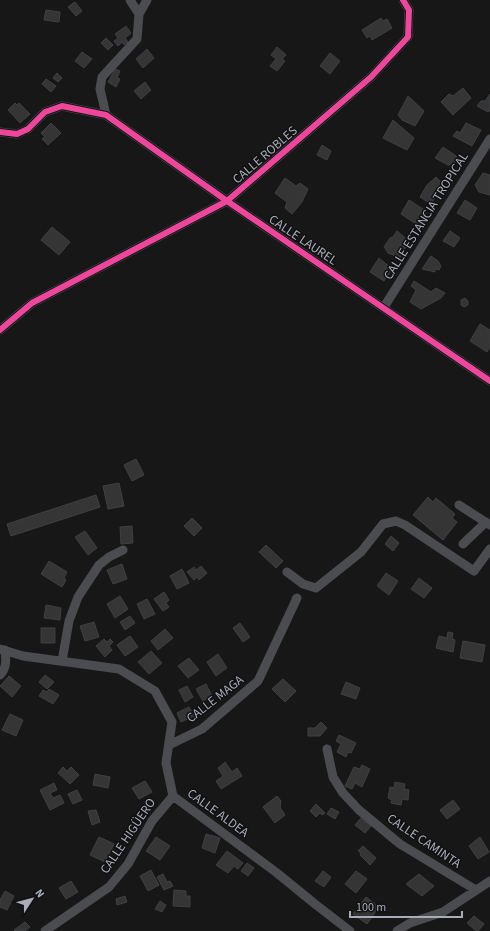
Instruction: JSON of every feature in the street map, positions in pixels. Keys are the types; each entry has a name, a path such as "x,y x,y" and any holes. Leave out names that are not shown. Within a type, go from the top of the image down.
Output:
{"street":[{"path":"130,0 139,14"},
{"path":"0,132 17,134 28,129 45,112 62,106 106,115 100,89 102,77 137,39 139,14 147,0"},
{"name":"CALLE ROBLES","path":"0,330 32,304 227,202 371,77 408,37 409,10 403,0"},
{"name":"CALLE LAUREL","path":"106,115 227,202 489,378"},
{"name":"CALLE ESTANCIA TROPICAL","path":"384,307 490,139"},
{"path":"459,505 488,524 463,544"},
{"path":"287,572 303,584 316,588 361,552 383,524 396,521 405,525 474,571 490,549"},
{"path":"62,661 69,621 78,597 99,565 109,557 122,550"},
{"name":"CALLE MAGA","path":"169,746 202,729 258,681 297,598 296,599"},
{"path":"0,676 6,665 3,649"},
{"name":"CALLE ALDEA","path":"3,649 23,656 119,669 155,690 172,722 166,763 173,796 254,855 350,931"},
{"name":"CALLE CAMINTA","path":"326,749 333,777 343,793 359,810 400,844 476,890"},
{"name":"CALLE HIGÜERO","path":"45,931 109,887 128,864 152,820 173,796"},
{"path":"397,931 410,923 443,912 490,881"}],"building":[{"path":"75,2 82,11 76,16 68,7"},
{"path":"46,10 60,12 59,22 44,20"},
{"path":"381,18 383,21 387,19 392,28 372,40 370,36 367,38 362,30"},
{"path":"126,26 131,33 125,38 128,42 124,45 122,42 118,46 114,41 118,38 115,34"},
{"path":"106,38 113,45 108,50 101,43"},
{"path":"277,47 286,55 282,59 285,61 277,71 270,66 276,59 271,55"},
{"path":"147,49 154,58 143,68 136,59"},
{"path":"82,52 92,59 84,68 75,61"},
{"path":"330,53 340,61 330,74 320,66"},
{"path":"115,69 120,71 117,78 120,79 116,87 108,82"},
{"path":"57,73 62,78 58,82 53,78"},
{"path":"46,79 56,86 51,92 42,84"},
{"path":"145,82 151,90 141,99 134,91"},
{"path":"463,88 471,98 453,115 441,102 449,94 453,96"},
{"path":"490,94 490,110 488,112 477,106 481,101 485,101"},
{"path":"408,96 424,111 415,126 402,120 398,115"},
{"path":"15,103 17,105 19,103 30,114 20,123 8,110"},
{"path":"393,120 414,138 407,150 383,138"},
{"path":"51,123 61,133 48,145 42,139 45,137 41,133"},
{"path":"466,123 481,130 472,146 453,136 457,131 460,133"},
{"path":"322,145 331,151 327,160 317,155"},
{"path":"443,147 456,156 457,162 455,165 448,165 435,158"},
{"path":"483,173 490,175 490,195 479,192 475,185"},
{"path":"436,177 443,184 431,204 420,197 427,185"},
{"path":"285,178 296,186 300,183 308,189 302,202 292,214 285,208 287,202 275,193"},
{"path":"409,200 426,211 419,226 401,214"},
{"path":"465,200 477,208 470,220 457,213"},
{"path":"52,227 70,242 59,255 41,240"},
{"path":"397,231 409,241 400,258 388,253 384,247"},
{"path":"450,231 460,238 454,247 443,241"},
{"path":"431,256 438,261 441,266 439,270 435,269 435,272 422,269"},
{"path":"379,258 392,269 384,281 370,272"},
{"path":"414,281 431,292 436,288 445,293 441,298 421,309 410,302 416,290 411,286"},
{"path":"465,298 468,301 468,305 464,307 461,305 461,300"},
{"path":"480,324 490,330 490,347 487,352 470,341"},
{"path":"136,459 144,475 132,481 124,465"},
{"path":"119,483 124,506 108,509 103,486"},
{"path":"96,495 100,507 11,536 7,524"},
{"path":"428,497 433,502 436,498 455,514 452,518 457,522 443,540 413,515"},
{"path":"192,518 202,528 194,536 184,526"},
{"path":"132,526 133,543 121,544 120,527"},
{"path":"85,531 97,548 88,555 75,537"},
{"path":"391,536 399,543 393,551 385,544"},
{"path":"266,545 283,561 276,568 259,552"},
{"path":"49,561 67,572 64,578 66,580 62,587 41,574"},
{"path":"122,564 127,579 113,584 107,570"},
{"path":"201,566 207,573 199,580 197,577 194,580 187,572 194,567 196,570"},
{"path":"182,569 189,583 177,589 170,576"},
{"path":"386,573 398,581 389,595 377,586"},
{"path":"419,578 432,588 424,598 411,589"},
{"path":"164,592 169,600 166,603 169,607 163,611 154,599"},
{"path":"120,596 128,609 115,618 107,604"},
{"path":"147,599 155,614 144,619 137,604"},
{"path":"46,605 61,608 60,620 44,618"},
{"path":"130,616 135,623 125,630 120,622"},
{"path":"94,622 99,637 85,641 80,626"},
{"path":"240,623 250,637 243,642 233,628"},
{"path":"41,628 55,628 55,643 41,643"},
{"path":"165,629 173,638 158,650 151,641"},
{"path":"448,632 453,633 452,639 455,640 453,652 436,648 439,636 447,638"},
{"path":"130,636 138,647 125,656 117,645"},
{"path":"104,639 107,642 110,639 113,642 109,646 112,650 105,657 96,646"},
{"path":"463,641 485,645 482,662 460,658"},
{"path":"151,651 162,663 149,674 138,662"},
{"path":"218,654 227,668 216,676 207,662"},
{"path":"189,658 199,670 188,678 178,666"},
{"path":"45,675 54,682 47,689 39,682"},
{"path":"9,676 21,686 12,697 0,686"},
{"path":"283,679 296,691 285,702 272,689"},
{"path":"346,682 360,688 356,699 341,694"},
{"path":"206,684 212,696 203,701 196,689"},
{"path":"187,686 193,697 185,702 179,690"},
{"path":"49,689 59,695 53,704 39,696 43,690 47,692"},
{"path":"189,707 194,716 181,722 177,713"},
{"path":"10,714 23,720 16,736 2,730"},
{"path":"321,722 327,728 320,736 308,736 308,728 315,728"},
{"path":"339,735 356,743 351,753 348,752 346,757 337,752 341,744 336,741"},
{"path":"225,762 232,772 237,768 242,776 221,789 216,781 223,776 218,768"},
{"path":"362,765 370,769 362,787 355,783 352,789 345,786 354,767 360,769"},
{"path":"63,767 67,771 71,767 79,775 70,784 58,773"},
{"path":"95,774 110,777 108,788 93,785"},
{"path":"145,781 152,792 139,799 132,788"},
{"path":"395,782 405,784 404,789 409,790 408,800 402,799 401,805 391,803 392,800 388,798 390,787 394,788"},
{"path":"54,783 57,790 50,793 53,798 60,795 64,803 50,810 40,790"},
{"path":"77,790 82,800 73,804 68,794"},
{"path":"277,796 281,801 280,807 285,815 275,823 263,807"},
{"path":"453,800 460,809 447,819 440,810"},
{"path":"316,804 325,813 322,815 320,813 316,817 310,811"},
{"path":"331,808 339,812 335,819 327,814"},
{"path":"96,810 100,822 92,825 88,811"},
{"path":"361,818 371,826 365,833 355,825"},
{"path":"206,834 220,838 215,853 202,848"},
{"path":"99,837 114,844 105,862 90,855"},
{"path":"156,837 170,846 160,860 146,851"},
{"path":"480,837 489,852 478,859 469,846"},
{"path":"363,846 376,858 370,865 358,851"},
{"path":"227,851 243,863 238,869 234,866 228,873 216,865"},
{"path":"247,863 254,868 248,876 241,871"},
{"path":"151,870 159,885 148,891 140,876"},
{"path":"323,871 331,877 324,887 315,881"},
{"path":"356,871 367,879 356,893 345,884"},
{"path":"163,874 167,882 170,881 173,886 164,890 157,877"},
{"path":"419,874 434,886 422,896 406,884"},
{"path":"71,881 78,892 66,899 59,888"},
{"path":"174,890 186,891 186,896 190,896 190,907 173,906"},
{"path":"5,891 14,896 7,910 0,907 0,900"},
{"path":"125,896 127,902 117,905 116,899"},
{"path":"366,897 379,907 367,924 353,914"},
{"path":"160,901 166,905 162,912 155,909"},
{"path":"474,916 484,924 478,931 467,923"},
{"path":"25,922 30,927 25,931 14,930"}],"cycle path":[{"path":"0,330 32,303 227,201 371,77 408,37 409,10 403,0"},
{"path":"0,132 17,134 28,129 45,112 62,106 106,115 227,201 490,381"}]}
